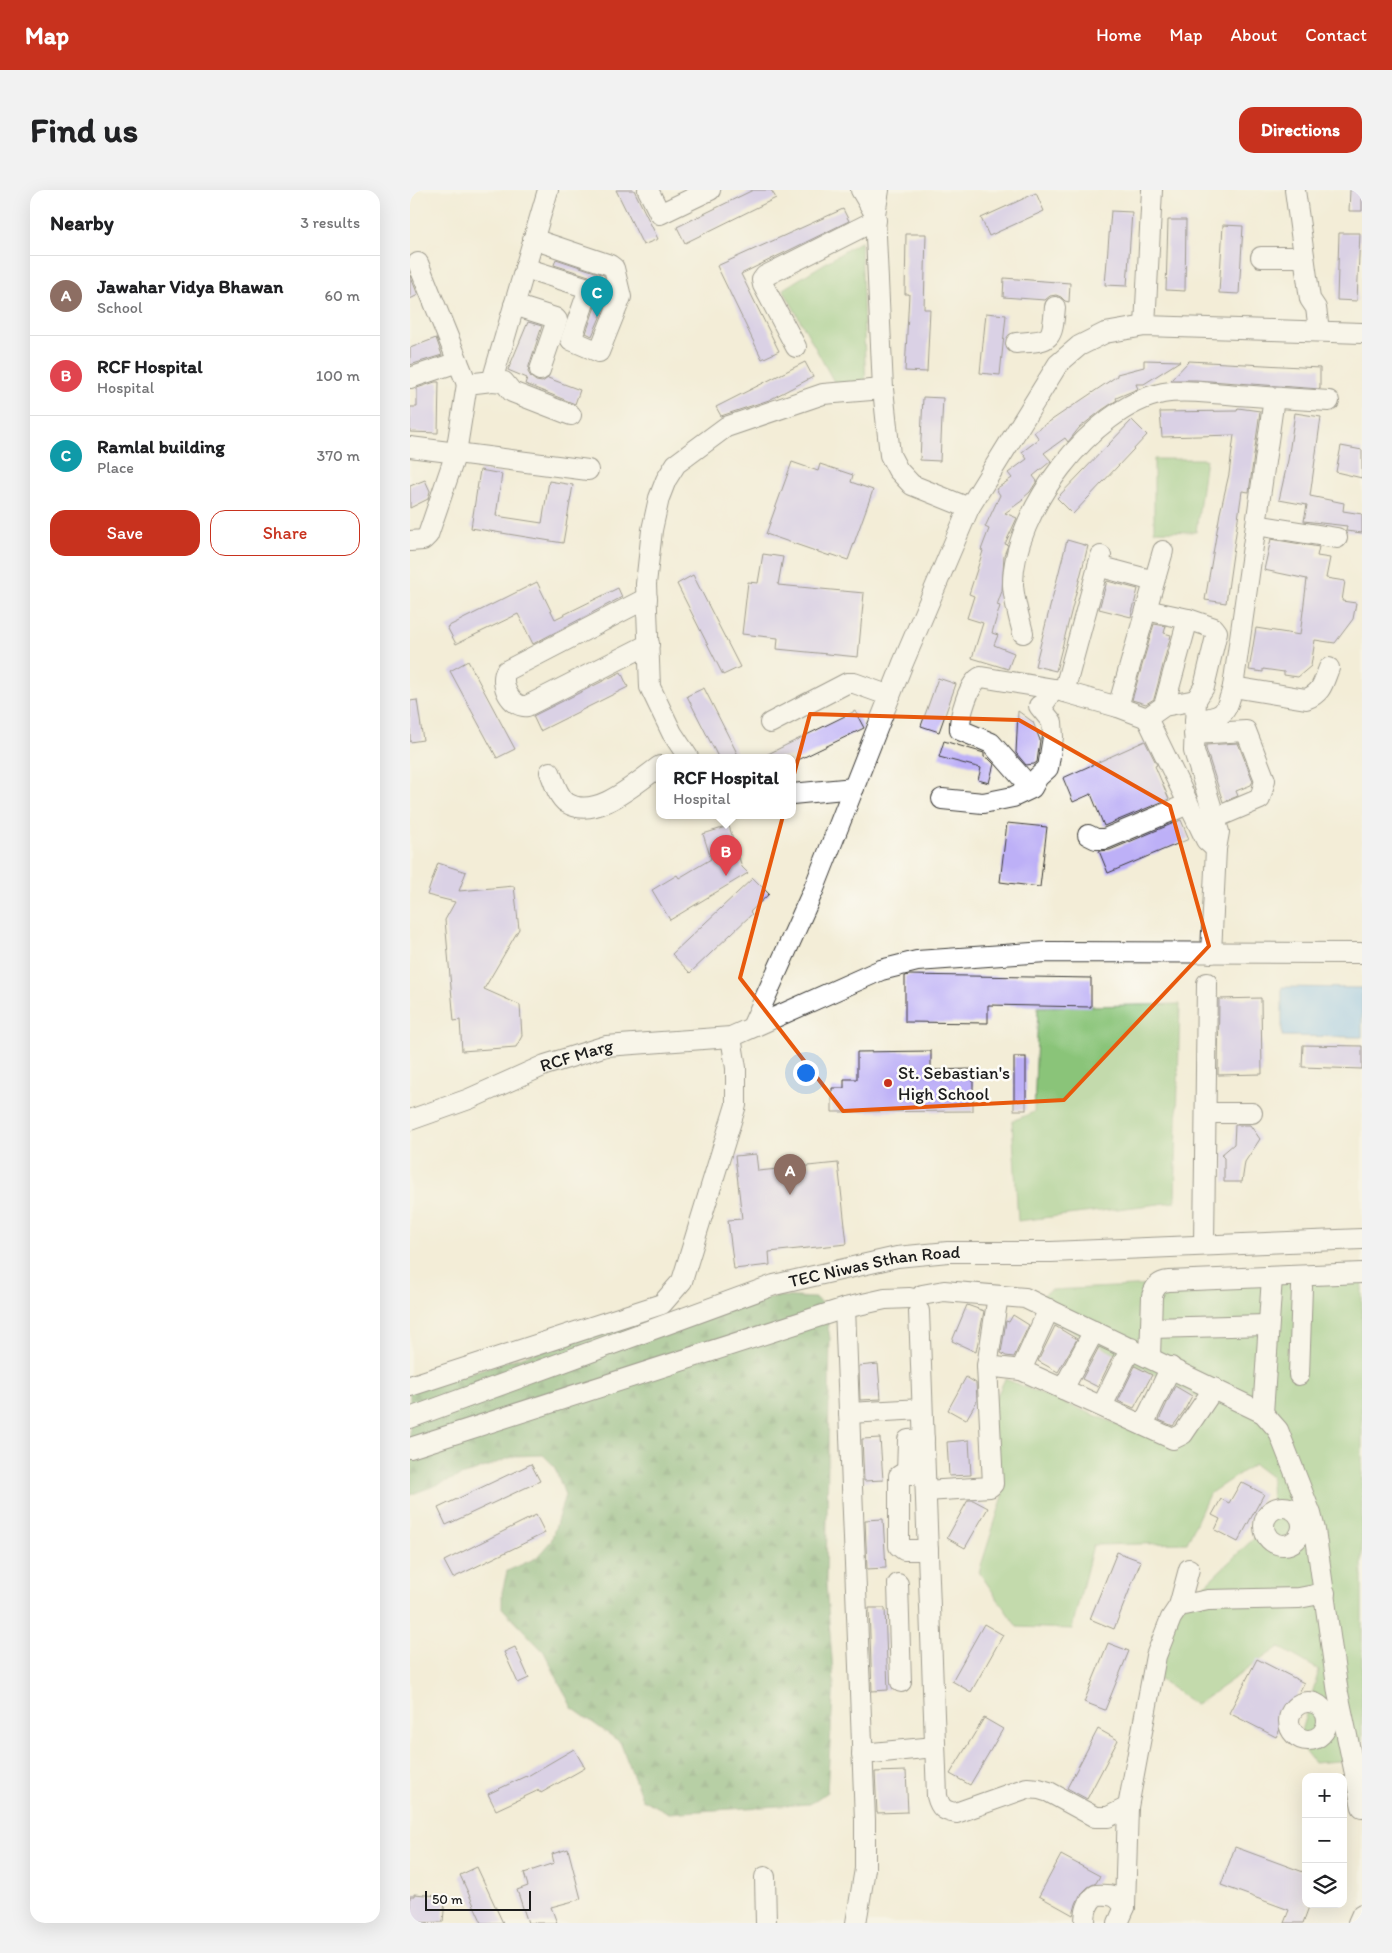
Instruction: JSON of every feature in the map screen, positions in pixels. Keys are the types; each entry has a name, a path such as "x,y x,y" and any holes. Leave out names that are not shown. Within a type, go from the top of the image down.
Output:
{"street":[{"path":"492,381 548,190"},
{"path":"648,190 660,214 710,190"},
{"path":"860,190 875,217"},
{"path":"879,190 875,217 883,389 890,455 898,470 912,485 969,508"},
{"path":"1146,326 1152,190"},
{"path":"1295,190 1310,299 1316,308 1311,331"},
{"path":"796,347 762,285 762,280 765,276 875,217"},
{"path":"525,268 585,287 587,294 570,338 572,342 599,352 621,297 614,268 610,264 534,239"},
{"path":"1261,257 1304,258"},
{"path":"410,542 423,540 428,535 456,453 467,384 418,263"},
{"path":"514,305 557,320 540,370"},
{"path":"1016,343 1040,341 1050,336 1053,331 1055,307"},
{"path":"752,1027 813,891 890,696 969,508 1058,364 1079,346 1105,333 1146,326 1362,333"},
{"path":"1050,336 1058,364"},
{"path":"410,378 458,362"},
{"path":"467,384 492,381 504,382 512,392 571,415"},
{"path":"681,754 650,687 646,584 652,530 659,498 666,480 676,464 726,427 823,394 883,389"},
{"path":"1024,633 1017,610 1013,584 1022,536 1035,506 1053,476 1097,429 1114,414 1139,401 1163,393 1187,391 1329,401"},
{"path":"1195,728 1218,718 1227,708 1233,687 1274,398"},
{"path":"410,447 588,470"},
{"path":"1256,525 1336,538"},
{"path":"1118,707 1163,551"},
{"path":"1039,706 1059,691 1099,561 1154,581"},
{"path":"647,598 506,671 504,682 513,703 518,706 526,706 649,644"},
{"path":"1146,610 1188,619 1214,628 1217,632 1204,687 1196,700 1195,728 1196,758 1219,832 1216,849 1211,953"},
{"path":"1164,706 1188,619"},
{"path":"1233,687 1306,699 1316,695 1320,690 1329,668"},
{"path":"1026,783 991,743 960,730 960,723 971,687 976,679 982,677 1059,691 1118,707 1148,718 1206,840 1216,849"},
{"path":"770,723 846,683 854,682 890,696"},
{"path":"942,799 983,803 1013,797 1026,783 1048,768 1053,736 1052,722 1039,706 1029,704 1021,696 1019,683"},
{"path":"1148,718 1164,706 1196,700"},
{"path":"1195,728 1246,731 1265,780 1260,799 1214,818"},
{"path":"550,772 557,790 566,803 578,807 594,808 608,803 656,769"},
{"path":"796,794 854,788"},
{"path":"1088,835 1096,839 1106,838 1188,804"},
{"name":"RCF Marg","path":"410,1120 469,1099 545,1065 606,1046 732,1037 881,970 917,961 1046,952 1362,953"},
{"path":"1204,1245 1207,984"},
{"path":"410,1386 662,1304 682,1281 736,1105 736,1068 732,1037"},
{"path":"1206,1113 1252,1113"},
{"name":"TEC Niwas Sthan Road","path":"410,1418 774,1285 897,1257 948,1252 1051,1252 1362,1239"},
{"path":"1150,1357 1152,1296 1154,1288 1158,1284 1169,1281 1362,1273"},
{"path":"1263,1413 1272,1277"},
{"path":"1299,1375 1302,1287"},
{"path":"410,1448 845,1308 885,1299 917,1301 944,1291 1025,1298 1263,1413 1278,1430 1306,1516 1325,1593 1338,1693 1352,1740 1362,1806"},
{"path":"928,1550 904,1550 899,1546 898,1480 902,1474 919,1480 990,1487 993,1484 987,1366 998,1296"},
{"path":"917,1301 924,1439 919,1480 928,1550 937,1796 940,1805 946,1811 956,1813 1027,1788 1049,1792 1095,1817 1108,1817 1128,1807"},
{"path":"845,1308 865,1869 856,1923"},
{"path":"1021,1370 1049,1309"},
{"path":"1151,1328 1268,1330 1300,1336"},
{"path":"1063,1389 1094,1331"},
{"path":"1102,1406 1131,1348"},
{"path":"987,1366 1021,1370 1173,1439 1183,1434 1214,1388"},
{"path":"1143,1425 1171,1367"},
{"path":"849,1412 922,1409"},
{"path":"1122,1915 1128,1807 1156,1656 1170,1618 1179,1606 1189,1570"},
{"path":"898,1584 900,1673 932,1664"},
{"path":"1179,1606 1208,1600 1299,1598 1325,1593"},
{"path":"899,1608 930,1606"},
{"path":"1318,1704 1328,1719 1325,1732 1315,1740 1301,1739 1291,1731 1289,1724 1289,1718 1295,1707 1307,1702 1318,1704 1338,1693"},
{"path":"1320,1736 1352,1740"},
{"path":"862,1754 936,1747"},
{"path":"764,1877 766,1923"},
{"path":"1085,1923 1085,1913 1089,1901 1096,1895 1107,1894 1118,1897 1122,1915"},
{"path":"1358,1923 1362,1914"}],"highlighted area":[{"path":"810,714 1019,720 1170,806 1209,946 1064,1100 843,1111 740,978"}],"green space":[{"path":"861,241 866,392 840,393 783,289"},
{"path":"1154,459 1206,459 1196,532 1154,531"},
{"path":"1180,1004 1175,1202 1018,1221 1012,1121 1034,1112 1038,1007"},
{"path":"1362,1275 1362,1759 1314,1763 1298,1741 1319,1670 1279,1647 1196,1705 1156,1677 1164,1624 1272,1521 1271,1477 1254,1464 1209,1494 1187,1543 1093,1545 1072,1629 1017,1627 979,1572 1003,1496 981,1429 1005,1379 1159,1441 1207,1402 1047,1318 1034,1301 1051,1290"},
{"path":"780,1296 815,1298 824,1304 830,1338 826,1584 834,1683 827,1792 810,1804 669,1813 642,1799 620,1742 572,1708 544,1652 502,1608 502,1592 507,1571 536,1558 551,1541 565,1495 554,1466 543,1455 515,1456 410,1495 410,1391 625,1325 670,1322 713,1307"}],"water":[{"path":"1282,987 1362,988 1362,1037 1282,1036"}],"building":[{"path":"616,190 634,190 658,239 643,245"},
{"path":"753,190 771,190 776,198 685,243 677,227"},
{"path":"1350,190 1362,190 1362,211 1349,211"},
{"path":"1036,193 1044,211 989,236 981,218"},
{"path":"843,209 849,221 741,274 779,351 762,359 717,266"},
{"path":"1111,211 1132,212 1127,286 1105,285"},
{"path":"1168,220 1186,220 1185,291 1166,290"},
{"path":"1223,225 1243,226 1239,294 1219,293"},
{"path":"1339,233 1360,233 1357,301 1337,300"},
{"path":"906,234 926,234 924,309 930,309 927,372 905,371 909,294 905,294"},
{"path":"556,259 604,275 601,289 607,292 609,296 592,336 586,333 598,298 596,283 589,276 554,265"},
{"path":"410,275 418,295 410,299"},
{"path":"1004,278 1070,283 1069,302 1056,295 1050,296 1045,300 1003,297"},
{"path":"986,313 1006,315 1000,375 980,373"},
{"path":"528,322 542,326 528,372 536,381 542,382 548,378 580,390 575,404 525,384 527,378 508,370"},
{"path":"436,338 442,355 410,365 410,348"},
{"path":"1144,360 1180,361 1144,384 1136,384 1138,389 1116,398 1117,400 1079,428 1068,442 1065,438 1044,453 1051,461 1033,476 1037,481 1023,500 1005,513 1017,518 1005,544 1008,545 1004,555 1002,591 997,605 1000,606 992,633 998,635 994,645 1014,653 1008,669 972,658 983,623 967,618 974,596 969,594 989,529 985,527 1000,495 996,489 1012,478 1008,473 1027,459 1022,452 1039,439 1034,432 1117,376 1117,374 1144,367"},
{"path":"1189,361 1320,368 1320,389 1196,380 1171,380"},
{"path":"805,362 813,377 769,400 721,416 716,407"},
{"path":"439,382 438,433 410,432 410,407 417,407 417,388"},
{"path":"923,397 943,398 940,461 920,460"},
{"path":"1238,408 1260,411 1249,492 1242,491 1226,603 1205,600 1220,513 1229,474 1234,435 1162,437 1160,412 1237,411"},
{"path":"1295,413 1321,417 1310,496 1344,503 1343,511 1362,514 1362,533 1346,531 1347,526 1304,521 1307,505 1279,500 1288,460"},
{"path":"1132,420 1147,435 1073,514 1057,498"},
{"path":"1341,446 1362,450 1362,478 1336,472"},
{"path":"792,462 818,471 820,464 853,475 851,482 873,490 848,560 830,554 830,556 766,534"},
{"path":"480,470 502,474 496,516 542,523 549,481 573,485 563,543 471,528"},
{"path":"425,480 430,491 428,499 410,508 410,486"},
{"path":"1271,539 1319,547 1317,556 1330,558 1326,578 1345,581 1342,601 1356,603 1353,619 1335,643 1315,640 1311,666 1298,677 1284,675 1284,672 1263,669 1263,672 1249,670 1256,628 1300,635 1307,579 1264,570"},
{"path":"1067,540 1088,546 1056,671 1035,666"},
{"path":"763,554 783,557 778,585 864,593 858,657 777,649 778,638 742,634 748,582 758,583"},
{"path":"693,575 740,667 723,675 677,584"},
{"path":"1107,581 1138,589 1131,617 1099,609"},
{"path":"537,582 555,619 618,588 622,597 533,644 518,614 456,644 447,627"},
{"path":"1154,624 1166,626 1164,633 1171,635 1154,699 1146,704 1132,700"},
{"path":"468,661 515,749 497,758 450,671"},
{"path":"621,672 628,687 540,731 533,716"},
{"path":"938,678 956,684 939,732 921,726"},
{"path":"704,688 737,754 716,754 687,696"},
{"path":"417,700 423,740 410,742 410,701"},
{"path":"855,711 864,728 796,761 796,754 768,754"},
{"path":"1018,711 1033,722 1040,740 1037,762 1034,764 1026,765 1016,753"},
{"path":"944,741 984,753 984,757 994,764 989,783 978,780 981,768 939,757"},
{"path":"1145,741 1157,765 1155,766 1169,799 1104,826 1091,794 1073,802 1063,778"},
{"path":"1238,743 1253,781 1251,785 1236,791 1238,796 1223,802 1206,745"},
{"path":"1181,820 1189,839 1108,873 1099,851 1110,850"},
{"path":"1007,823 1047,827 1040,887 1000,882"},
{"path":"729,826 742,867 748,873 670,920 652,890 677,875 679,878 711,859 703,834"},
{"path":"438,863 466,872 459,891 514,886 519,929 484,989 520,1005 522,1036 516,1047 462,1051 460,1020 454,1021 445,920 455,902 427,895"},
{"path":"753,878 769,894 750,912 752,914 690,973 672,954"},
{"path":"905,976 1091,978 1091,1007 988,1005 988,1023 905,1022"},
{"path":"1261,998 1262,1074 1218,1075 1219,999"},
{"path":"1303,1045 1362,1046 1362,1069 1302,1067"},
{"name":"St. Sebastian's High School","path":"931,1051 931,1070 973,1069 973,1111 832,1112 832,1088 844,1088 844,1079 857,1079 857,1052"},
{"path":"1014,1057 1026,1057 1026,1110 1014,1110"},
{"path":"1235,1125 1250,1125 1260,1139 1245,1162 1242,1182 1224,1182 1224,1158 1221,1155 1234,1144"},
{"path":"756,1154 758,1171 838,1163 847,1244 769,1252 770,1265 734,1269 728,1220 742,1219 735,1156"},
{"path":"967,1305 984,1311 976,1352 952,1341"},
{"path":"1013,1315 1029,1325 1014,1357 1001,1353 1006,1321 1009,1322"},
{"path":"1055,1326 1077,1339 1058,1372 1038,1361"},
{"path":"1099,1347 1114,1354 1098,1387 1082,1379"},
{"path":"878,1364 881,1399 860,1400 859,1366"},
{"path":"1135,1366 1152,1375 1134,1408 1118,1401"},
{"path":"966,1377 976,1383 977,1401 966,1420 948,1410"},
{"path":"1175,1386 1192,1396 1173,1426 1159,1420"},
{"path":"880,1438 883,1480 864,1481 862,1439"},
{"path":"969,1440 971,1475 949,1476 947,1442"},
{"path":"531,1464 540,1481 446,1525 438,1508"},
{"path":"1241,1482 1264,1494 1238,1542 1215,1530 1220,1519 1212,1515 1221,1499 1229,1503"},
{"path":"968,1500 973,1500 988,1508 965,1548 947,1538"},
{"path":"536,1515 545,1533 453,1578 444,1561"},
{"path":"883,1519 886,1568 867,1569 865,1520"},
{"path":"1117,1552 1141,1561 1114,1629 1090,1619"},
{"path":"869,1608 885,1608 888,1690 872,1691"},
{"path":"984,1624 1003,1635 971,1692 952,1681"},
{"path":"1108,1643 1129,1651 1105,1710 1084,1702"},
{"path":"515,1647 529,1678 518,1683 504,1652"},
{"path":"1257,1659 1304,1683 1276,1737 1229,1713"},
{"path":"984,1718 1003,1729 970,1785 950,1774"},
{"path":"1098,1729 1118,1740 1087,1799 1067,1788"},
{"path":"574,1749 585,1768 541,1793 539,1790 496,1810 488,1794 526,1777"},
{"path":"906,1771 908,1812 877,1813 875,1772"},
{"path":"1235,1847 1302,1872 1302,1908 1309,1908 1303,1923 1284,1923 1289,1910 1221,1885"},
{"path":"568,1849 581,1899 551,1907 557,1923 528,1923 517,1890 528,1886 524,1873 554,1863 552,1854"},
{"path":"1061,1855 1100,1876 1096,1883 1088,1887 1080,1895 1073,1915 1039,1896"},
{"path":"477,1867 503,1923 482,1923 460,1875"},
{"path":"414,1894 438,1896 438,1899 445,1900 443,1922 410,1923 410,1896 414,1896"}],"place":[{"name":"Ramlal building","path":"597,317"},
{"name":"RCF Hospital","path":"726,876"},
{"name":"St. Sebastian's High School","path":"888,1083"},
{"name":"Jawahar Vidya Bhawan","path":"790,1195"}]}
